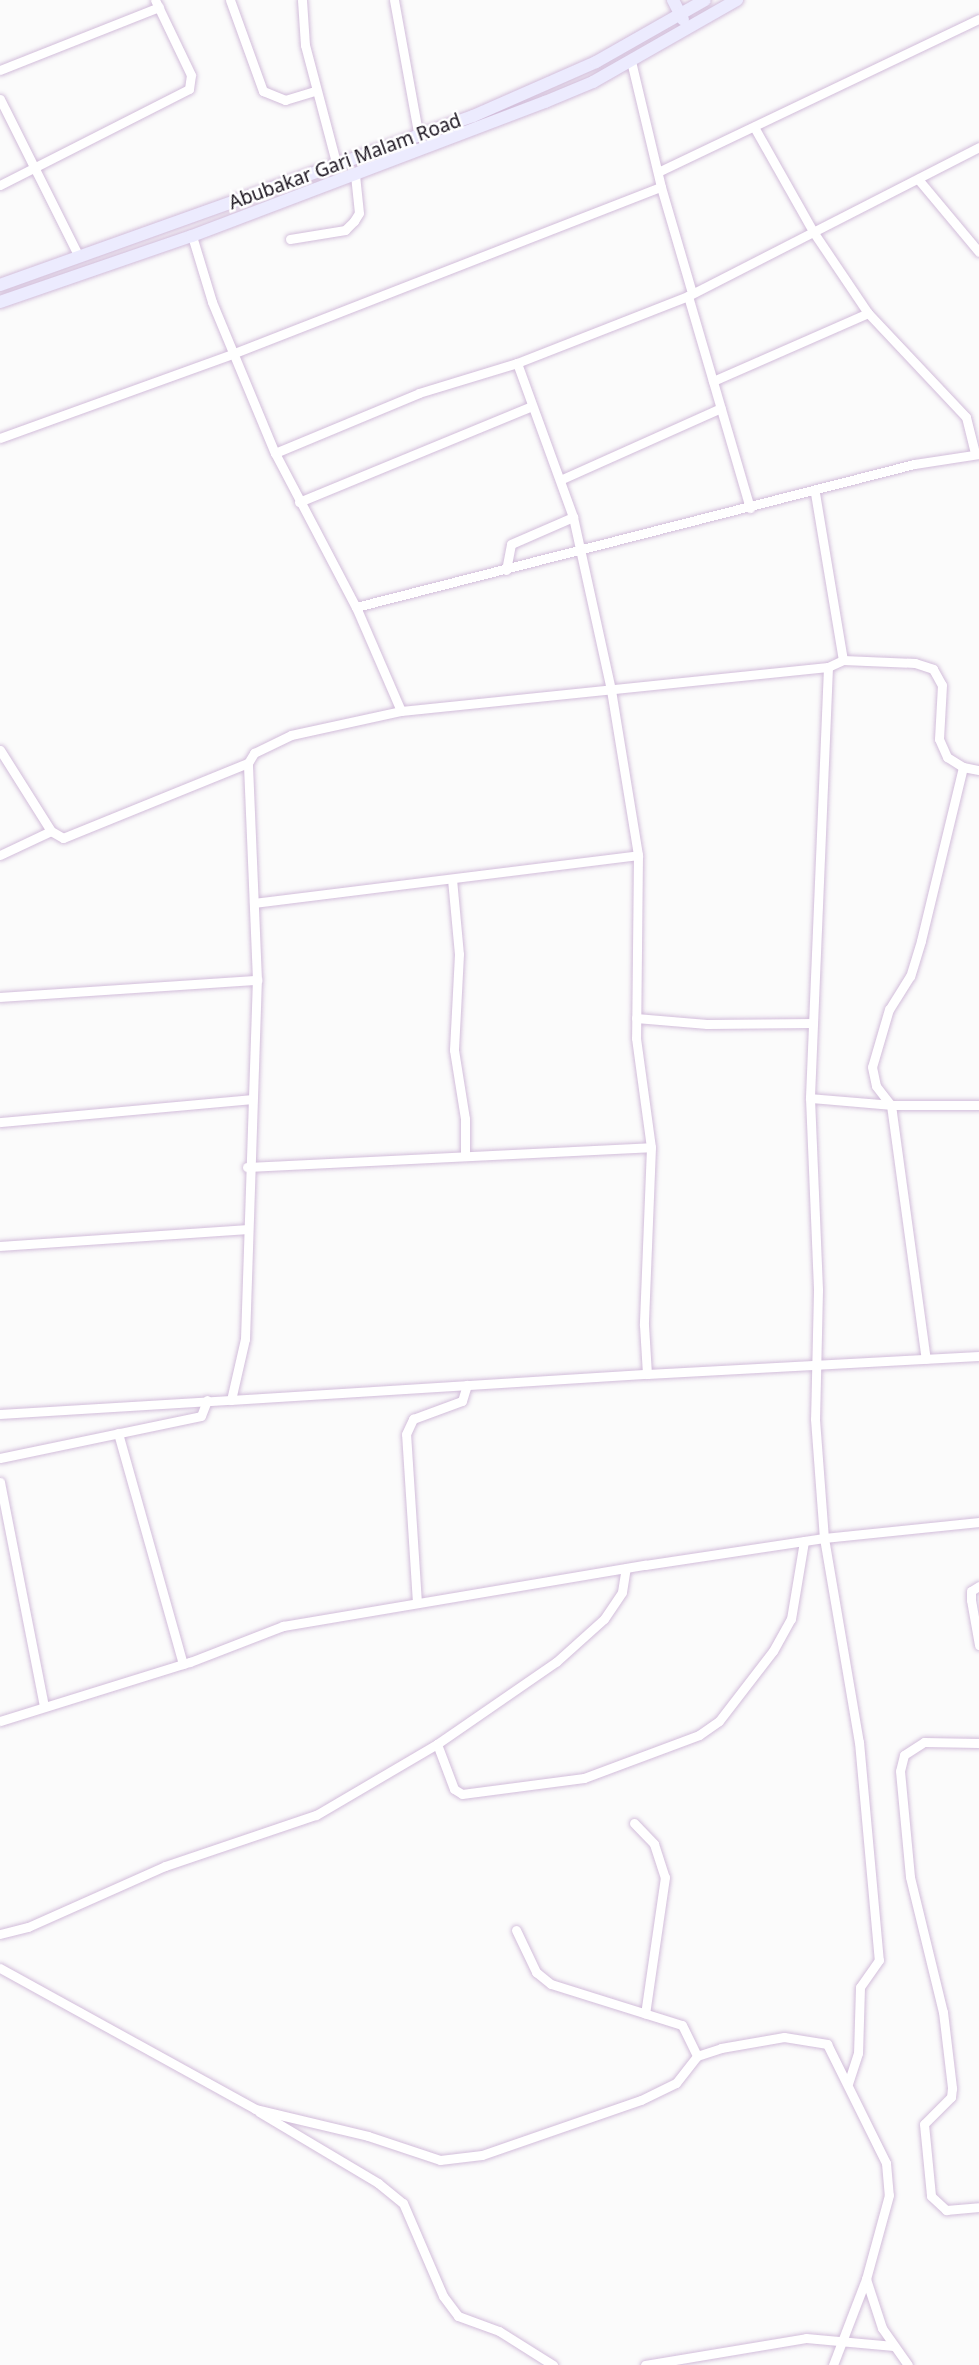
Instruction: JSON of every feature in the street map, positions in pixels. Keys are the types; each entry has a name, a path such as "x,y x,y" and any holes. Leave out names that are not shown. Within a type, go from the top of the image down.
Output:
{"street":[{"path":"229,0 263,91 285,100 315,91"},
{"path":"302,0 305,45 337,166"},
{"path":"394,0 419,137"},
{"path":"673,0 686,26"},
{"path":"0,302 192,236 545,102 631,61 686,26 737,0"},
{"path":"697,2 702,18"},
{"name":"Abubakar Gari Malam Road","path":"0,285 419,137 596,62 697,2"},
{"path":"0,70 157,4 191,75 189,89 0,185"},
{"path":"660,171 979,19"},
{"path":"631,61 660,171 661,187 720,408 750,508"},
{"path":"0,99 32,169 56,204 79,257"},
{"path":"356,607 815,493 914,464 977,454 966,416 868,313 814,233 754,127"},
{"path":"275,453 419,393 517,363 690,295 979,147"},
{"path":"290,239 345,230 354,222 359,213 355,174"},
{"path":"918,179 979,253"},
{"path":"0,438 232,354 661,187"},
{"path":"192,236 232,354 275,453 356,607 401,710"},
{"path":"713,382 868,313"},
{"path":"517,363 573,517 578,552 611,690 638,855 636,1018 651,1147 644,1325 647,1374"},
{"path":"299,502 532,406"},
{"path":"560,480 720,408"},
{"path":"815,493 843,660"},
{"path":"506,570 511,544 573,517"},
{"path":"231,1400 245,1339 247,1167 257,980 248,763 254,753 291,735 401,710 828,667 843,660 915,663 933,669 943,685 939,739 947,757 963,767 979,770"},
{"path":"828,667 810,1098 817,1367 815,1410 824,1538 859,1742 879,1960 860,1987 858,2053 848,2083"},
{"path":"0,750 51,831 63,838 248,763"},
{"path":"926,1359 891,1105 876,1086 875,1048 889,1009 910,976 921,941 963,767"},
{"path":"0,855 51,831"},
{"path":"254,903 638,855"},
{"path":"452,879 459,954 454,1050 465,1119 465,1156"},
{"path":"0,997 257,980"},
{"path":"636,1018 707,1024 813,1023"},
{"path":"810,1098 891,1105 979,1105"},
{"path":"0,1122 251,1099"},
{"path":"247,1167 651,1147"},
{"path":"0,1246 247,1229"},
{"path":"0,1414 979,1356"},
{"path":"417,1603 409,1424 462,1401 467,1385"},
{"path":"0,1458 201,1416 207,1411 207,1401"},
{"path":"118,1433 183,1664"},
{"path":"0,1482 44,1707"},
{"path":"0,1721 183,1664 283,1626 626,1568 824,1538 979,1522"},
{"path":"437,1744 454,1789 462,1794 584,1778 699,1735 719,1721 791,1619 804,1541"},
{"path":"0,1934 28,1927 165,1866 316,1815 437,1744 556,1662 604,1619 622,1592 626,1568"},
{"path":"979,1586 971,1591 971,1600 979,1645"},
{"path":"979,1743 924,1742 904,1755 900,1771 910,1877 943,2012 952,2088 951,2097 924,2124 931,2196 946,2210 979,2207"},
{"path":"634,1823 654,1844 665,1877 645,2014"},
{"path":"516,1930 536,1972 551,1984 682,2025 697,2056"},
{"path":"0,1968 255,2109 378,2183 403,2203 443,2296 458,2316 499,2331 553,2365"},
{"path":"255,2109 368,2136 440,2160 471,2156 641,2100 676,2083 697,2056 785,2037 810,2038 827,2044 881,2145 889,2186 879,2244 833,2365"},
{"path":"866,2279 882,2328 908,2365"},
{"path":"645,2365 760,2343 844,2339 894,2346"}]}
